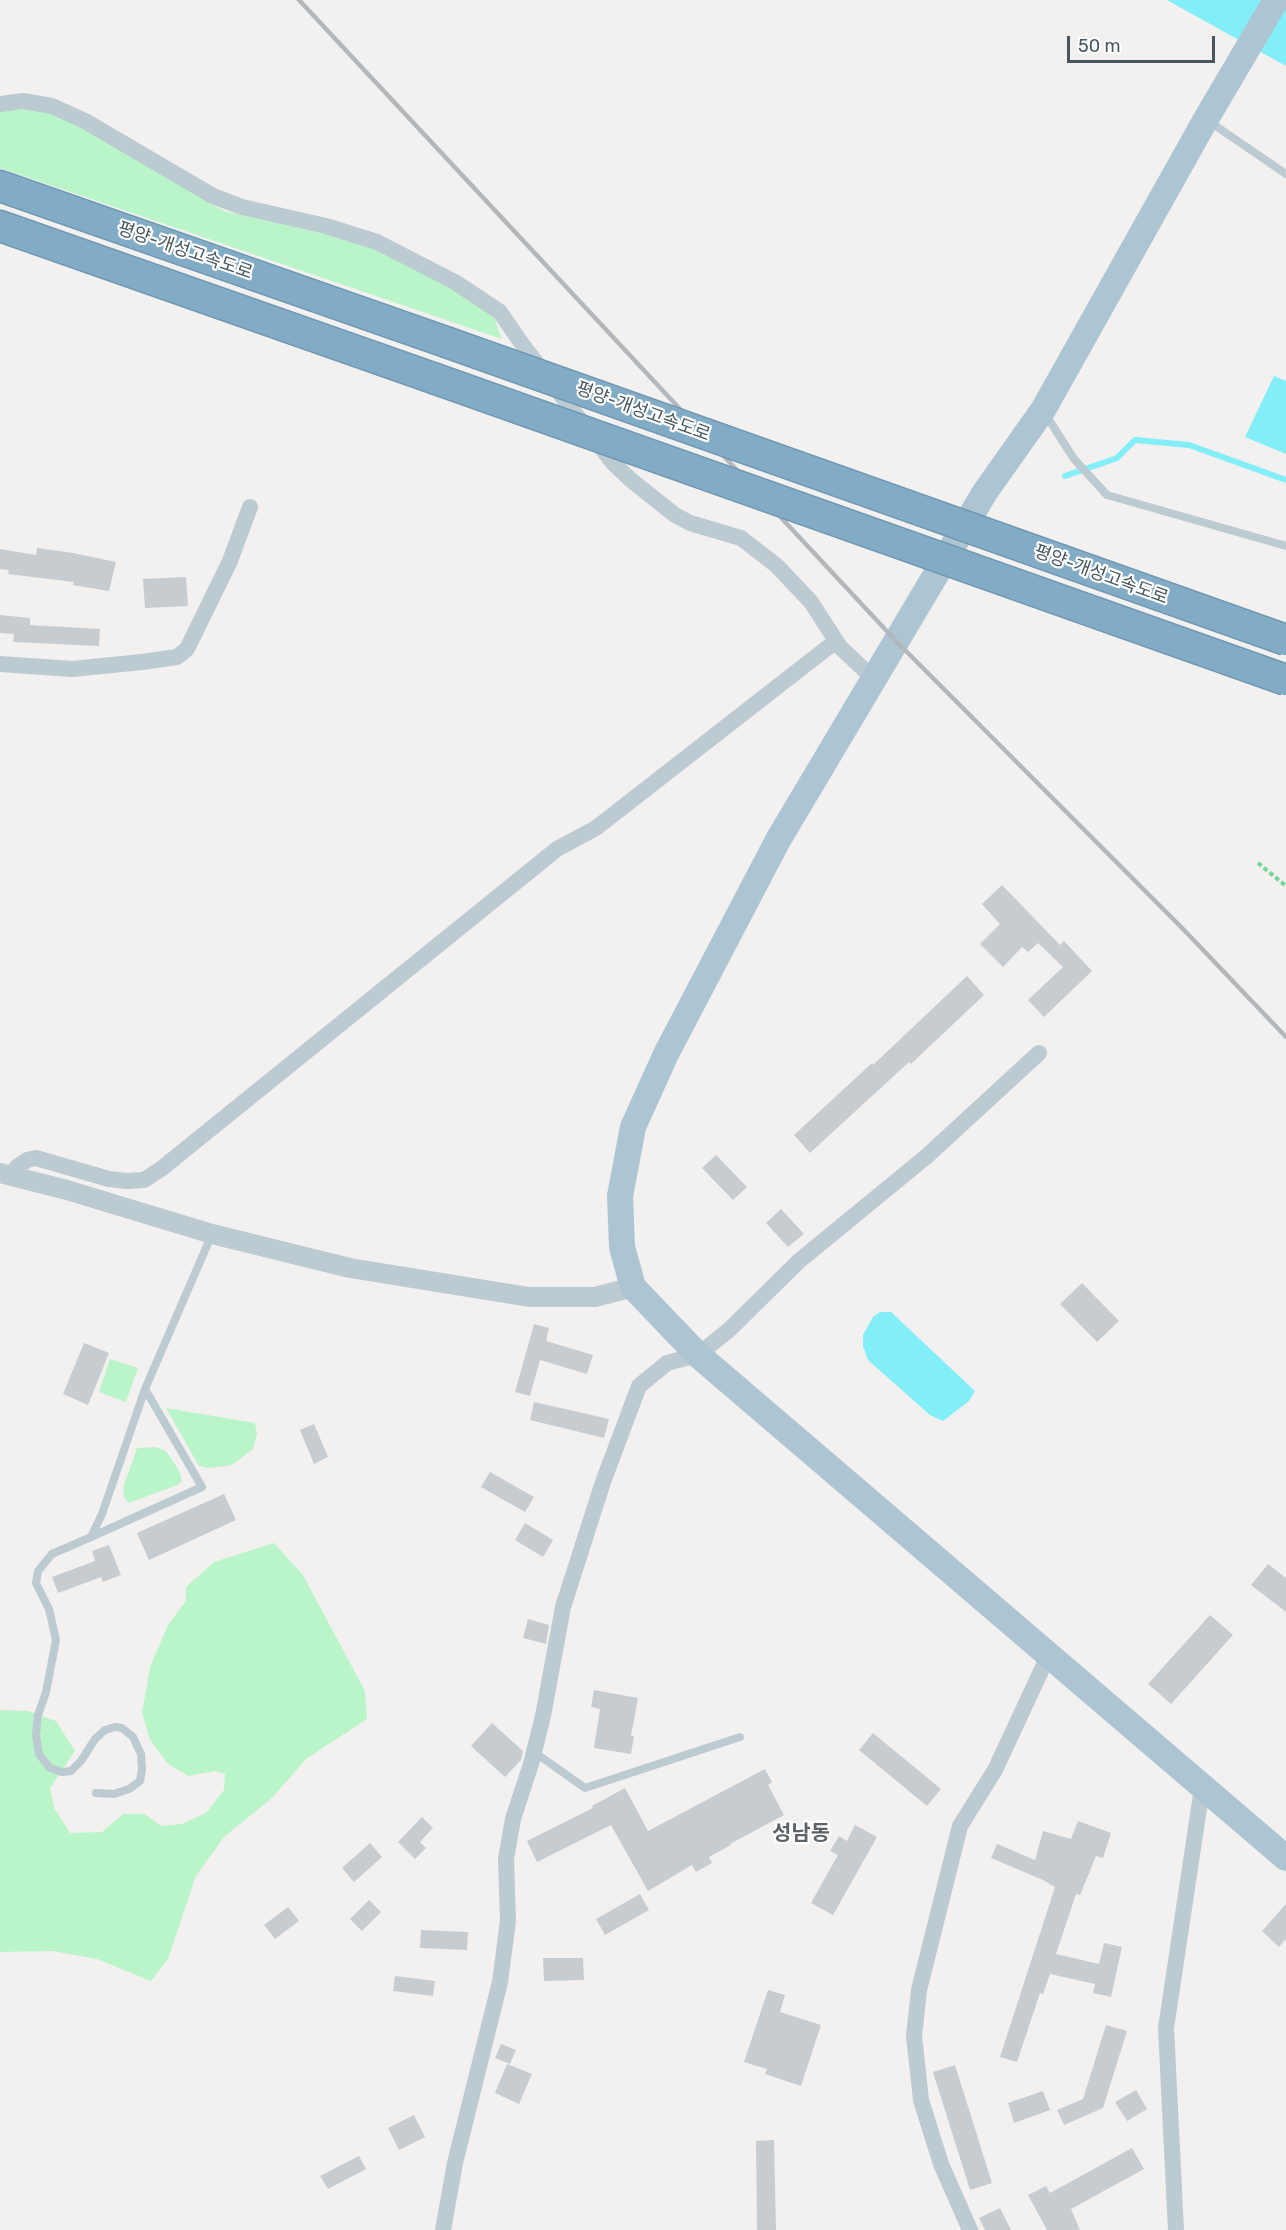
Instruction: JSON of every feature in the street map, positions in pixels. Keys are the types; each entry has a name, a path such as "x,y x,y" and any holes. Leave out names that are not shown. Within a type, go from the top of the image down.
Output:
{"highway":[{"name":"평양-개성고속도로","path":"0,186 1286,640"},
{"name":"평양-개성고속도로","path":"0,226 1286,680"}],"main road":[{"path":"1276,0 1206,119 1043,410 985,492 778,840 666,1054 633,1127 620,1197 622,1247 633,1287 698,1355 1286,1858"}],"street":[{"path":"0,104 23,101 52,106 85,121 213,196 242,207 326,225 377,242 455,282 500,312 613,463 675,515 690,523 741,538 777,566 811,602 836,641 874,679"},
{"path":"0,664 72,669 177,657 187,649 230,561 250,507"},
{"path":"5,1175 27,1160 36,1158 109,1179 127,1182 144,1180 161,1169 557,849 596,828 836,641"},
{"path":"444,2230 455,2163 500,1982 508,1922 506,1859 513,1819 543,1716 563,1607 603,1482 639,1386 667,1363 698,1355 730,1329 799,1261 927,1156 1039,1053"},
{"path":"5,1175 67,1190 212,1234 350,1268 529,1298 595,1297 633,1287"},
{"path":"970,2230 941,2164 921,2100 914,2036 919,1990 960,1826 995,1770 1048,1656"},
{"path":"1176,2230 1166,2028 1202,1788"}],"lane":[{"path":"1206,119 1286,174"},
{"path":"1043,410 1074,459 1107,495 1286,546"},
{"path":"91,1537 102,1514 145,1389 212,1234"},
{"path":"96,1793 114,1794 129,1789 140,1780 141,1754 133,1737 122,1728 105,1730 95,1739 81,1761 71,1771 62,1772 50,1768 39,1754 36,1736 38,1715 46,1692 56,1640 49,1609 36,1583 38,1571 52,1554 202,1487 145,1389"},
{"path":"534,1752 585,1788 740,1737"}],"path":[{"path":"1258,863 1286,886"}],"green space":[{"path":"23,109 62,116 224,211 361,242 441,281 494,317 502,339 0,168 0,111"},
{"path":"110,1359 138,1368 126,1402 99,1392"},
{"path":"166,1408 255,1423 257,1434 253,1449 232,1465 209,1468 199,1466"},
{"path":"156,1447 166,1451 180,1472 182,1481 129,1503 124,1497 123,1488 137,1448"},
{"path":"274,1543 303,1575 365,1691 367,1719 306,1759 272,1798 224,1837 196,1876 168,1959 151,1981 97,1959 53,1951 0,1952 0,1710 28,1711 56,1721 75,1751 50,1788 54,1808 70,1833 102,1832 123,1814 145,1814 161,1826 182,1824 206,1813 224,1790 225,1774 215,1771 188,1776 168,1764 150,1740 142,1713 150,1667 168,1625 186,1601 186,1587 214,1562"}],"water":[{"path":"1167,0 1286,0 1286,66 1192,14"},
{"path":"1274,376 1286,381 1286,454 1245,437"},
{"path":"880,1312 891,1312 975,1391 969,1401 943,1421 930,1415 868,1360 863,1346 863,1335 873,1317"}],"building":[{"path":"37,548 116,562 109,591 73,585 74,582 8,574 9,570 0,569 0,549 36,555"},
{"path":"186,577 188,606 145,608 143,579"},
{"path":"0,615 30,618 30,625 100,629 99,646 13,642 14,634 0,633"},
{"path":"1002,885 1060,945 1064,941 1092,971 1044,1017 1028,1000 1063,967 1038,943 1028,952 1022,947 1003,967 980,944 1000,924 982,904"},
{"path":"967,976 984,995 911,1064 909,1062 810,1153 794,1135 872,1063 873,1065"},
{"path":"716,1155 747,1187 733,1200 702,1168"},
{"path":"781,1209 804,1234 788,1247 766,1223"},
{"path":"1082,1283 1119,1321 1097,1342 1060,1304"},
{"path":"534,1324 549,1328 546,1341 593,1355 587,1374 540,1360 530,1396 515,1392"},
{"path":"84,1343 109,1353 88,1405 63,1394"},
{"path":"534,1402 609,1419 604,1438 530,1420"},
{"path":"314,1424 328,1457 314,1464 300,1430"},
{"path":"490,1472 534,1497 525,1512 481,1487"},
{"path":"224,1494 236,1520 149,1560 137,1533"},
{"path":"525,1523 553,1540 543,1557 515,1540"},
{"path":"109,1545 121,1575 103,1582 101,1577 58,1593 52,1577 95,1561 92,1551"},
{"path":"1268,1564 1286,1578 1286,1612 1251,1585"},
{"path":"1210,1615 1233,1635 1171,1704 1148,1684"},
{"path":"528,1619 549,1625 546,1644 523,1638"},
{"path":"594,1690 638,1698 631,1736 634,1736 631,1754 594,1748 600,1709 591,1707"},
{"path":"492,1723 523,1751 521,1760 505,1777 471,1746"},
{"path":"873,1733 941,1789 927,1806 859,1750"},
{"path":"765,1769 772,1782 768,1785 784,1815 709,1857 712,1863 696,1872 692,1865 648,1891 611,1825 537,1862 527,1841 593,1808 592,1806 625,1788 648,1831"},
{"path":"422,1817 433,1828 420,1842 426,1848 415,1859 398,1842"},
{"path":"1078,1821 1111,1833 1103,1858 1096,1856 1080,1895 1076,1894 1056,1954 1099,1964 1104,1943 1122,1947 1111,1997 1093,1993 1095,1984 1050,1974 1043,1994 1040,1993 1017,2062 1000,2057 1055,1887 991,1858 997,1844 1035,1860 1043,1831 1071,1839"},
{"path":"855,1825 877,1837 833,1915 811,1903 838,1855 830,1851 839,1836 847,1841"},
{"path":"370,1843 382,1857 354,1882 342,1868"},
{"path":"640,1894 649,1910 605,1935 596,1919"},
{"path":"369,1900 381,1912 362,1931 350,1919"},
{"path":"1286,1904 1286,1939 1279,1947 1262,1931"},
{"path":"288,1907 299,1921 275,1939 264,1925"},
{"path":"421,1930 468,1932 467,1950 420,1948"},
{"path":"543,1958 583,1958 584,1980 544,1981"},
{"path":"395,1976 435,1981 433,1996 393,1991"},
{"path":"768,1990 785,1995 780,2012 821,2025 801,2086 765,2074 767,2069 744,2062"},
{"path":"1106,2025 1127,2031 1103,2108 1064,2125 1057,2110 1083,2099"},
{"path":"501,2044 516,2050 510,2064 495,2058"},
{"path":"507,2064 532,2074 519,2104 495,2093"},
{"path":"955,2065 992,2183 970,2190 933,2072"},
{"path":"1136,2090 1147,2109 1127,2121 1115,2102"},
{"path":"1043,2091 1050,2110 1014,2123 1008,2103"},
{"path":"414,2115 425,2137 399,2150 388,2128"},
{"path":"774,2140 776,2230 757,2230 756,2141"},
{"path":"1132,2148 1144,2169 1071,2209 1080,2230 1047,2230 1028,2195 1046,2186 1050,2193"},
{"path":"359,2156 366,2169 328,2189 320,2176"},
{"path":"1000,2208 1011,2230 985,2230 979,2218"}],"waterway":[{"path":"1065,476 1117,458 1135,440 1189,445 1286,480"}],"railway":[{"path":"299,0 896,641 1184,930 1286,1037"}],"district":[{"name":"성남동","path":"801,1834"}]}
